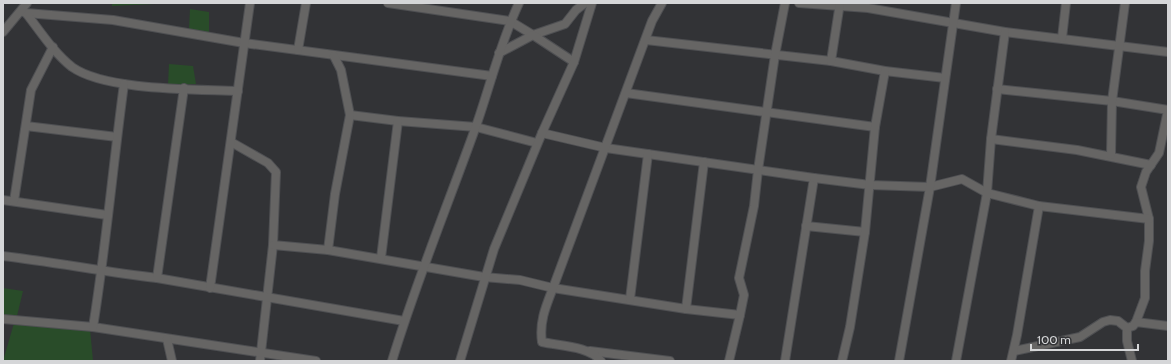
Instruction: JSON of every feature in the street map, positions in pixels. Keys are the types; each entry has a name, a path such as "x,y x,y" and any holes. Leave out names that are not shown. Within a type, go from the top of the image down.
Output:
{"street":[{"path":"3,32 24,12 27,3"},
{"path":"210,288 250,3"},
{"path":"298,50 306,3"},
{"path":"388,3 510,21 574,62"},
{"path":"392,361 423,266 476,127 510,21 519,3"},
{"path":"500,53 533,35 565,24 576,10 585,3"},
{"path":"460,361 484,277 494,249 542,133 574,62 592,3"},
{"path":"662,3 646,40 553,288 540,329 542,342 583,350 670,361"},
{"path":"729,361 744,295 739,278 754,206 775,55 785,3"},
{"path":"799,3 868,8 1005,32 1168,52"},
{"path":"900,361 930,187 952,22 956,3"},
{"path":"1062,38 1066,3"},
{"path":"1111,155 1112,101 1125,3"},
{"path":"831,61 839,5"},
{"path":"24,12 113,20 244,43 492,76"},
{"path":"24,12 71,66 81,72 124,84 238,91"},
{"path":"956,361 987,193 991,139 1005,32"},
{"path":"646,40 831,61 885,71 945,78"},
{"path":"14,201 31,90 53,47"},
{"path":"328,250 335,194 350,115 341,70 334,56"},
{"path":"842,361 850,327 865,232 875,127 885,71"},
{"path":"93,327 102,270 107,215 124,84"},
{"path":"157,278 184,88"},
{"path":"997,89 1112,101 1168,110 1159,153 1151,165 1141,187 1149,219 1145,298 1136,322 1133,326 1127,328"},
{"path":"626,93 875,127"},
{"path":"350,115 398,121 476,127 538,143"},
{"path":"381,258 398,121"},
{"path":"26,126 117,137"},
{"path":"542,133 606,148 870,185 930,187 962,179 987,193 1039,206 1149,219"},
{"path":"991,139 1111,155 1151,165"},
{"path":"231,142 268,163 276,172 273,245 260,361"},
{"path":"630,299 648,154"},
{"path":"686,309 704,162"},
{"path":"785,361 814,178"},
{"path":"3,200 107,215"},
{"path":"1011,361 1039,206"},
{"path":"806,226 865,232"},
{"path":"273,245 328,250 484,277 520,280 553,288 686,309 740,315"},
{"path":"3,256 102,270 118,274 157,278 404,321"},
{"path":"3,318 93,327 316,361"},
{"path":"1014,351 1080,337 1103,322 1110,320 1118,321 1127,328"},
{"path":"1136,322 1168,326"},
{"path":"1127,328 1127,341 1132,361"},
{"path":"167,339 172,361"},
{"path":"583,350 593,354 602,361"}],"green space":[{"path":"112,3 176,3 112,6"},
{"path":"190,9 209,12 209,33 189,29"},
{"path":"169,64 193,66 196,84 168,85"},
{"path":"3,288 23,291 17,316 3,315"},
{"path":"14,323 90,329 93,361 3,361"}]}
